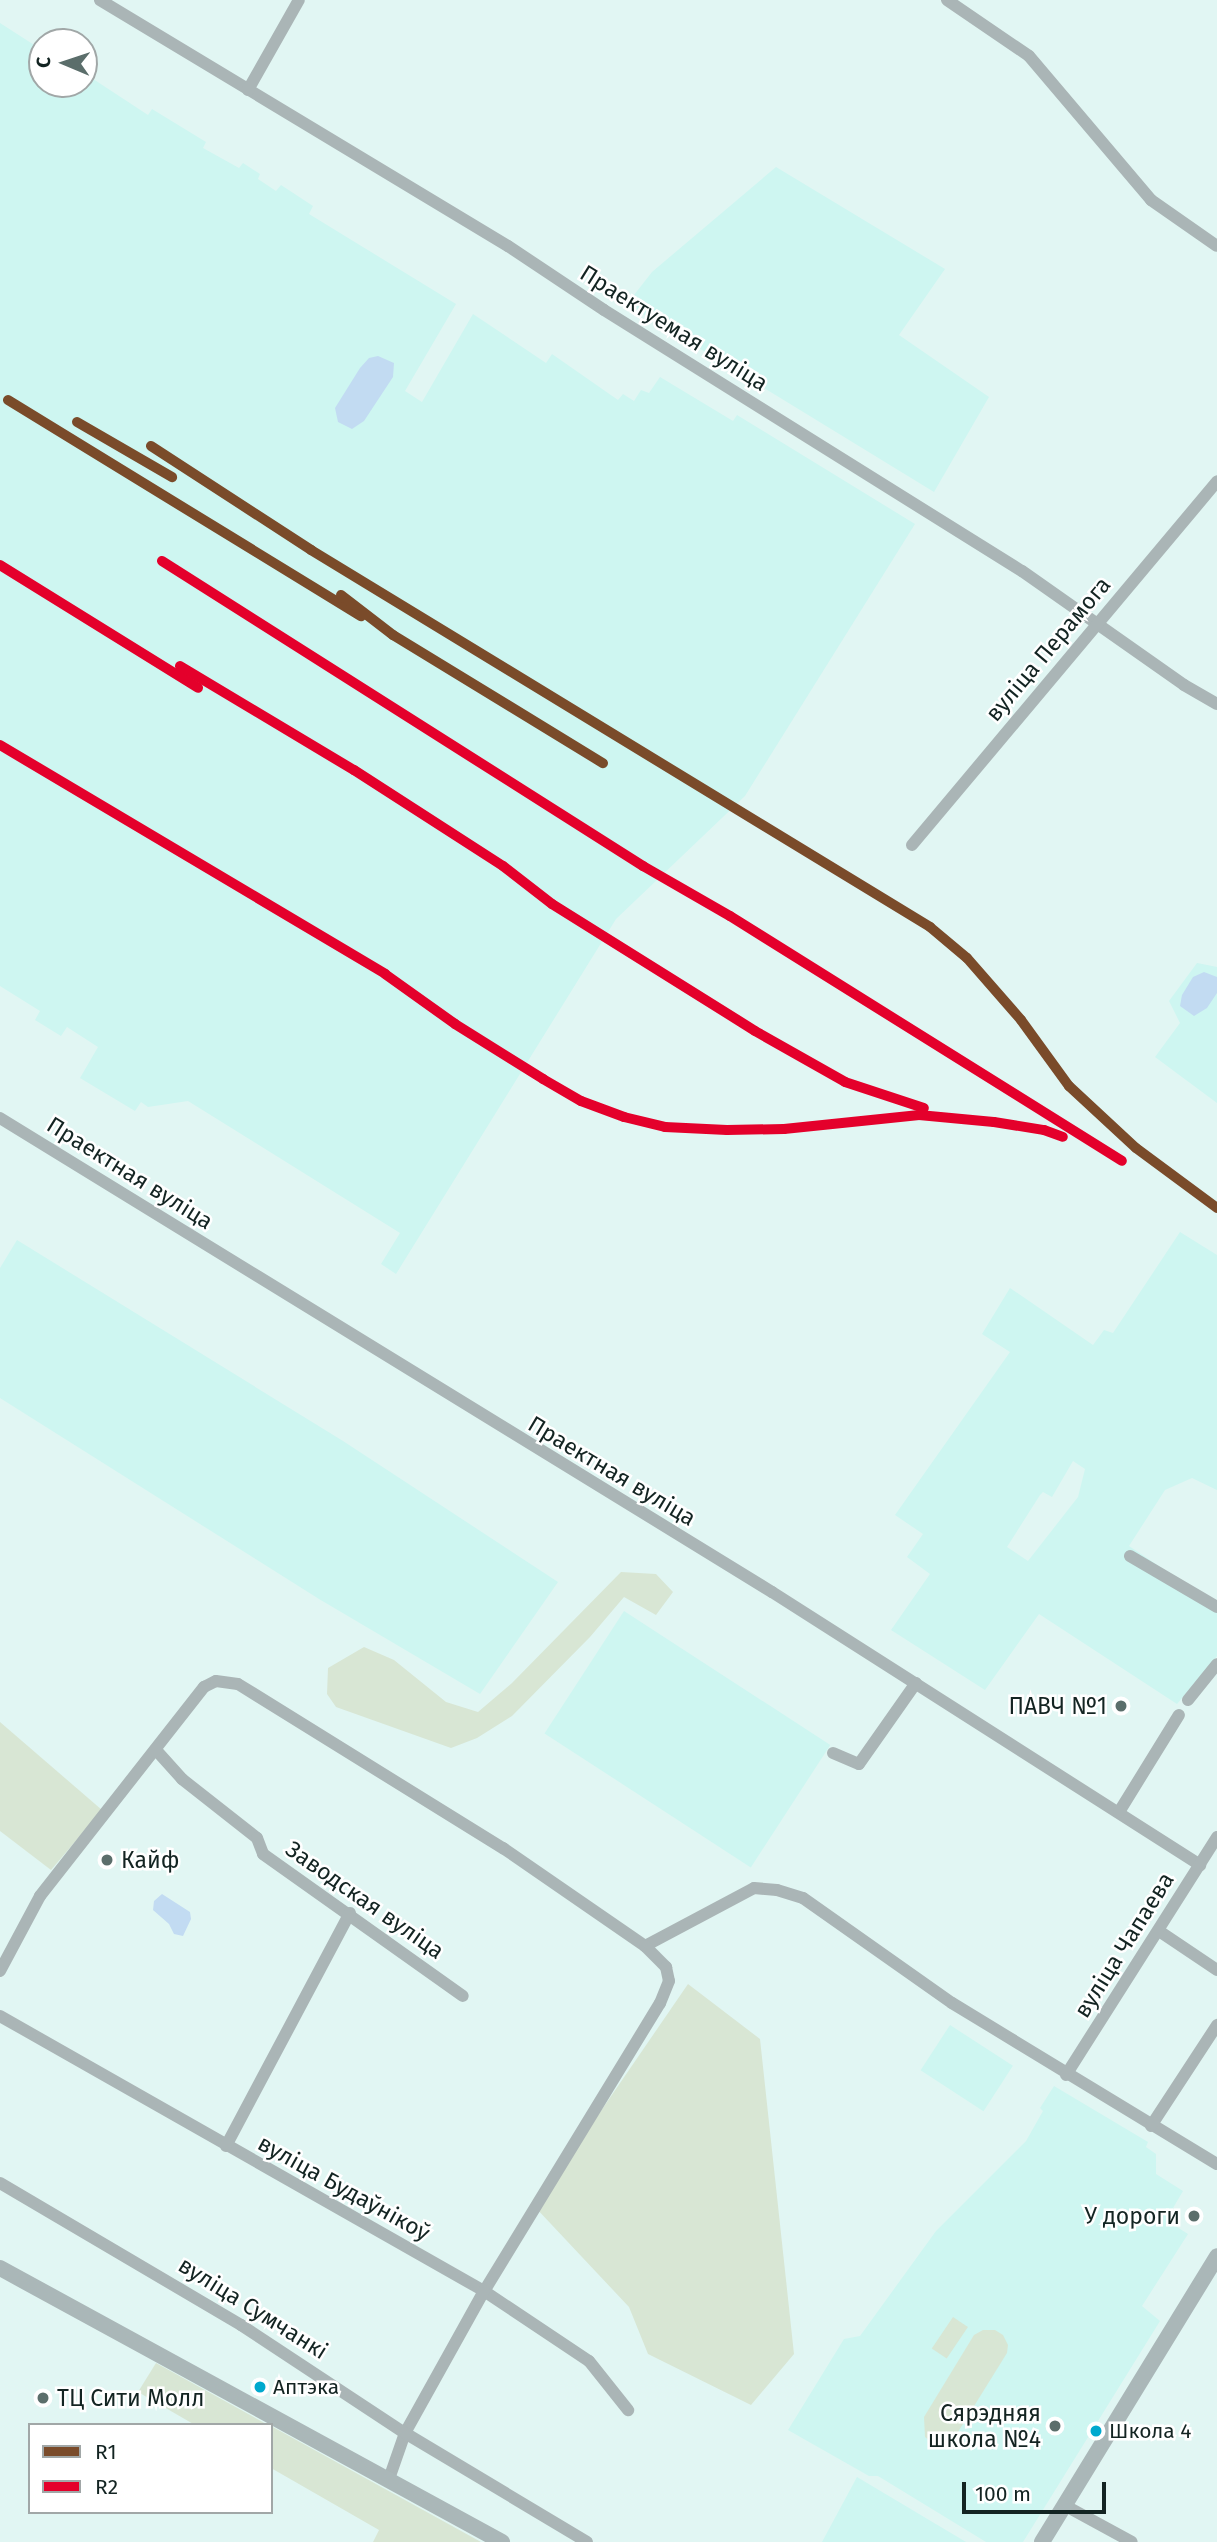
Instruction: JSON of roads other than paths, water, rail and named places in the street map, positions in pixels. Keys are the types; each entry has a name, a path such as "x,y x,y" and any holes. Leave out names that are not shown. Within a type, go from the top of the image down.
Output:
{"main road":[{"path":"1042,2542 1217,2256"},
{"path":"0,2268 502,2542"}],"street":[{"name":"Праектуемая вуліца","path":"100,0 508,246 604,310 1022,571 1184,685 1217,704"},
{"path":"248,90 299,0"},
{"path":"947,0 1029,56 1151,200 1217,246"},
{"name":"вуліца Перамога","path":"912,845 1217,481"},
{"name":"Праектная вуліца","path":"0,1118 916,1683 1200,1865"},
{"path":"1129,1556 1217,1607"},
{"path":"1188,1700 1217,1664"},
{"path":"0,1970 40,1896 204,1687 216,1681 238,1684 503,1848 645,1946 666,1967 669,1981 660,2003 484,2291 405,2433 389,2479"},
{"path":"833,1752 859,1764 916,1683"},
{"path":"1119,1812 1180,1716"},
{"name":"Заводская вуліца","path":"156,1749 182,1779 257,1838 263,1854 350,1913 463,1996"},
{"name":"вуліца Чапаева","path":"1066,2075 1217,1837"},
{"path":"645,1946 754,1888 777,1890 803,1898 952,2003 1066,2075 1217,2164"},
{"path":"226,2146 350,1913"},
{"path":"1159,1931 1217,1970"},
{"name":"вуліца Будаўнікоў","path":"0,2016 484,2291 589,2361 628,2410"},
{"path":"1151,2126 1217,2025"},
{"name":"вуліца Сумчанкі","path":"0,2183 241,2325 405,2433 587,2542"},
{"path":"1065,2505 1132,2542"}],"place":[{"name":"ПАВЧ №1","path":"1121,1706"},
{"name":"Кайф","path":"107,1860"},
{"name":"У дороги","path":"1194,2216"},
{"name":"Аптэка","path":"260,2387"},
{"name":"ТЦ Сити Молл","path":"43,2398"},
{"name":"Сярэдняя школа №4","path":"1055,2426"},
{"name":"Школа 4","path":"1096,2431"}]}
